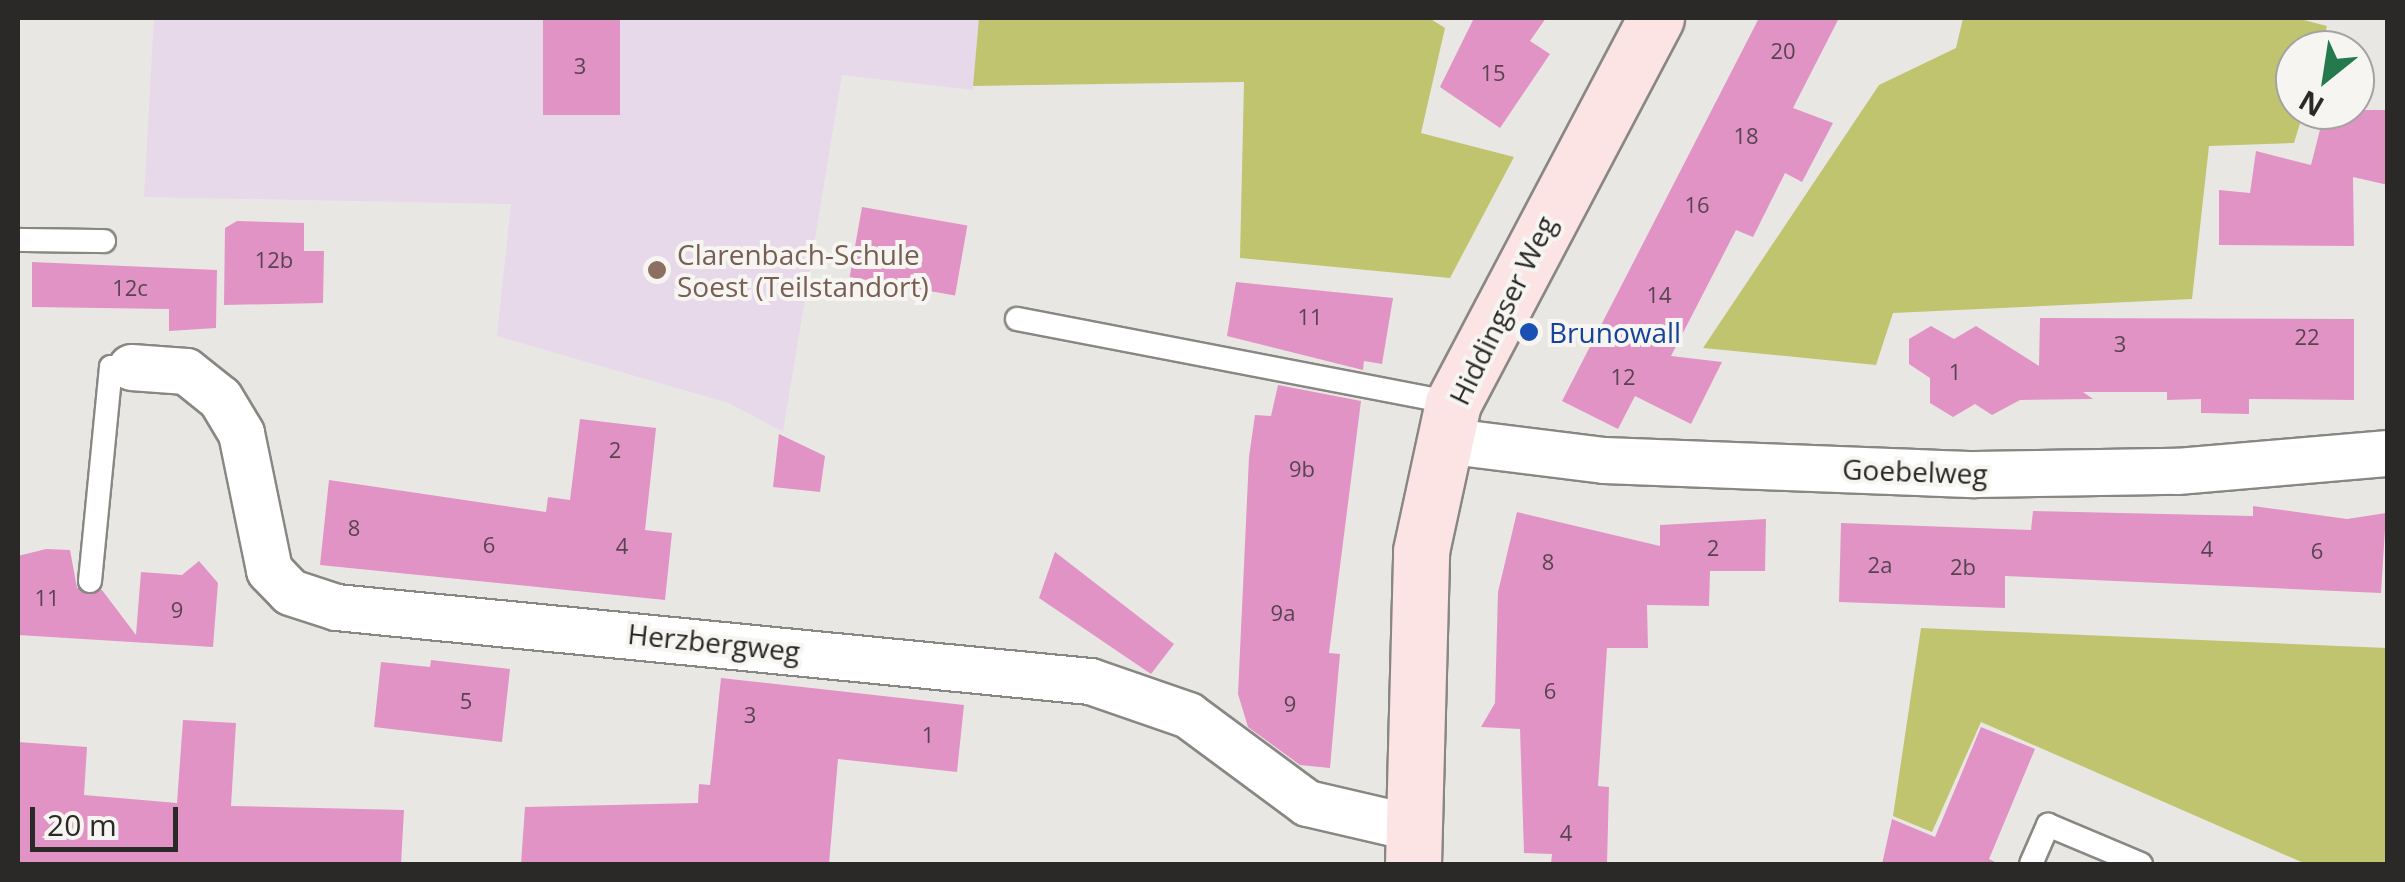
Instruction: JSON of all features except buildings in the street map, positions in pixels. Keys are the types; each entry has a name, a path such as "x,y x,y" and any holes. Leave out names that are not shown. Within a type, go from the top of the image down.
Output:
{"street":[{"name":"Hiddingser Weg","path":"1412,846 1421,551 1448,422 1656,18"},
{"name":"Herzbergweg","path":"132,367 186,372 220,398 240,432 269,570 290,592 336,607 1090,681 1188,715 1307,803 1412,846"},
{"name":"Goebelweg","path":"1448,422 1604,460 1975,474 2177,471 2388,453"}],"lane":[{"path":"18,240 104,241"},
{"path":"1017,320 1448,422"},
{"path":"90,581 111,367 132,367"},
{"path":"2031,864 2048,825 2141,864"}],"shaded area":[{"name":"Clarenbach-Schule Soest (Teilstandort)","path":"154,18 979,18 973,90 842,75 783,432 729,403 497,336 511,204 144,197"}],"green space":[{"path":"979,18 1429,18 1445,28 1421,133 1514,157 1450,278 1240,258 1244,82 973,86"},
{"path":"1963,18 2296,18 2327,26 2326,30 2275,30 2275,130 2298,130 2294,143 2209,146 2192,299 1893,313 1876,365 1703,348 1879,85 1956,48"},
{"path":"1921,628 2387,648 2387,864 2306,864 1981,722 1932,832 1893,816"}],"place":[{"name":"Clarenbach-Schule Soest (Teilstandort)","path":"657,270"},
{"name":"Brunowall","path":"1529,332"}]}
